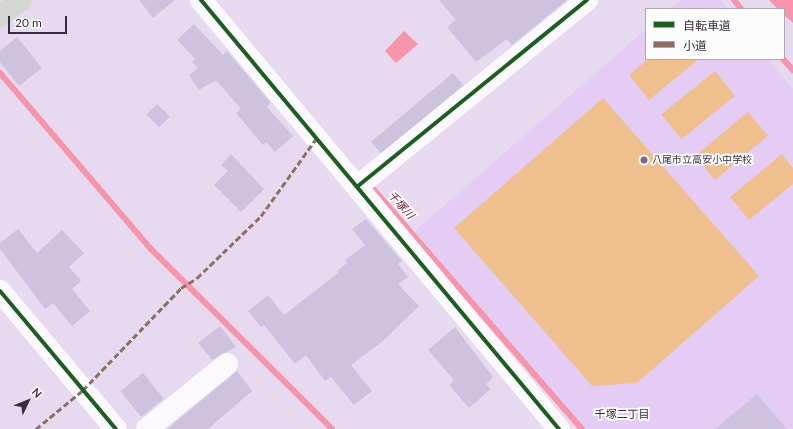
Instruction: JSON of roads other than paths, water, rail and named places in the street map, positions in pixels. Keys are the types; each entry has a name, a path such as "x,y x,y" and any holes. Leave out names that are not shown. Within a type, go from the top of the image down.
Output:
{"highway":[{"path":"0,16 21,0"}],"street":[{"path":"201,0 358,186 559,429"},
{"path":"358,186 587,0"},
{"path":"0,291 116,429"},
{"path":"147,429 227,364"}],"waterway":[{"path":"734,0 740,8"},
{"path":"784,60 793,70"},
{"path":"0,73 151,249 332,429"},
{"name":"千塚川","path":"368,183 582,429"}],"place":[{"name":"八尾市立高安小中学校","path":"644,160"}],"district":[{"name":"千塚二丁目","path":"622,414"}]}
